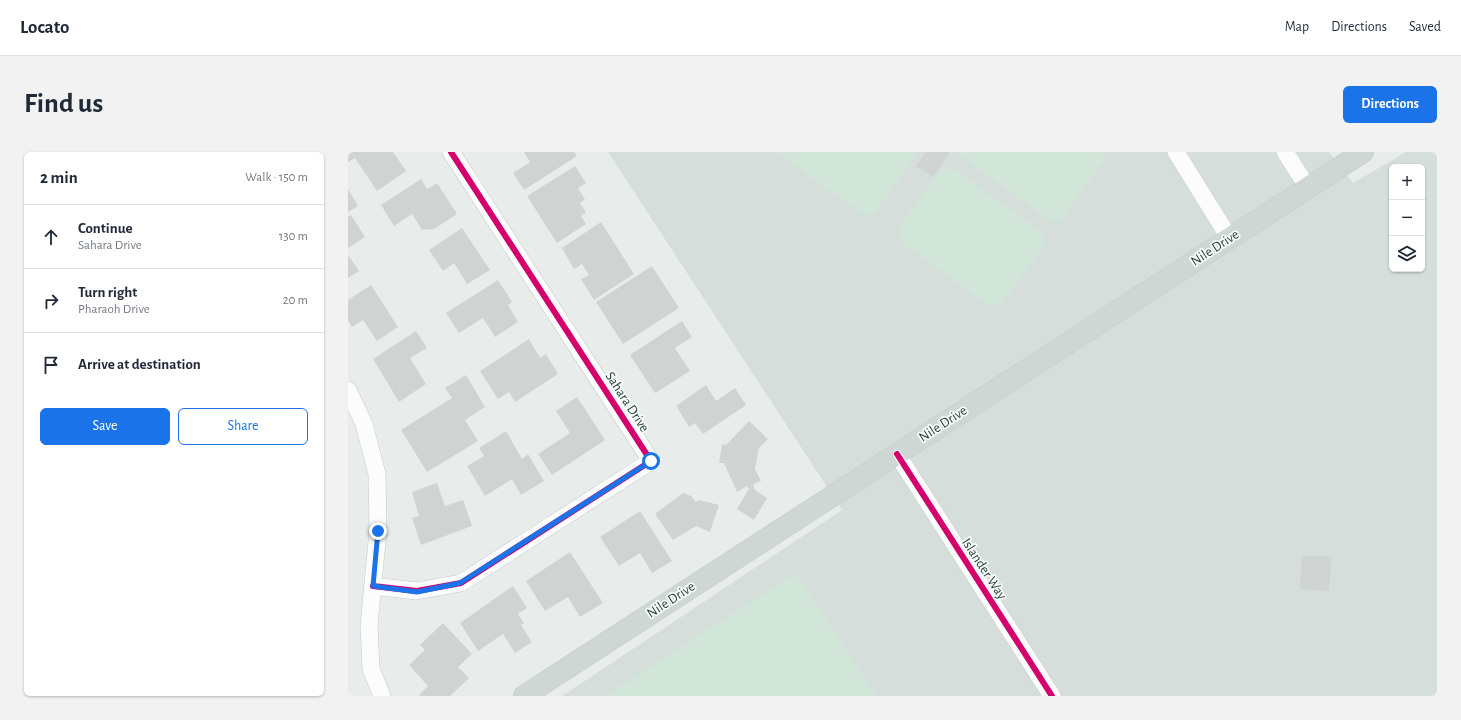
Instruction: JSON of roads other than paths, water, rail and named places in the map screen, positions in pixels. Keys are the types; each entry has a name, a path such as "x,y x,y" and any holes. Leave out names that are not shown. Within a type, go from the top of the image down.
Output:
{"main road":[{"name":"Nile Drive","path":"524,696 1363,152"}],"street":[{"name":"Sahara Drive","path":"373,586 417,592 460,583 651,461 451,152"},
{"path":"1176,152 1230,239"},
{"path":"1285,152 1308,188"},
{"path":"348,390 364,424 377,474 378,531 368,625 370,668 382,696"},
{"name":"Islander Way","path":"897,454 1048,695"}]}
